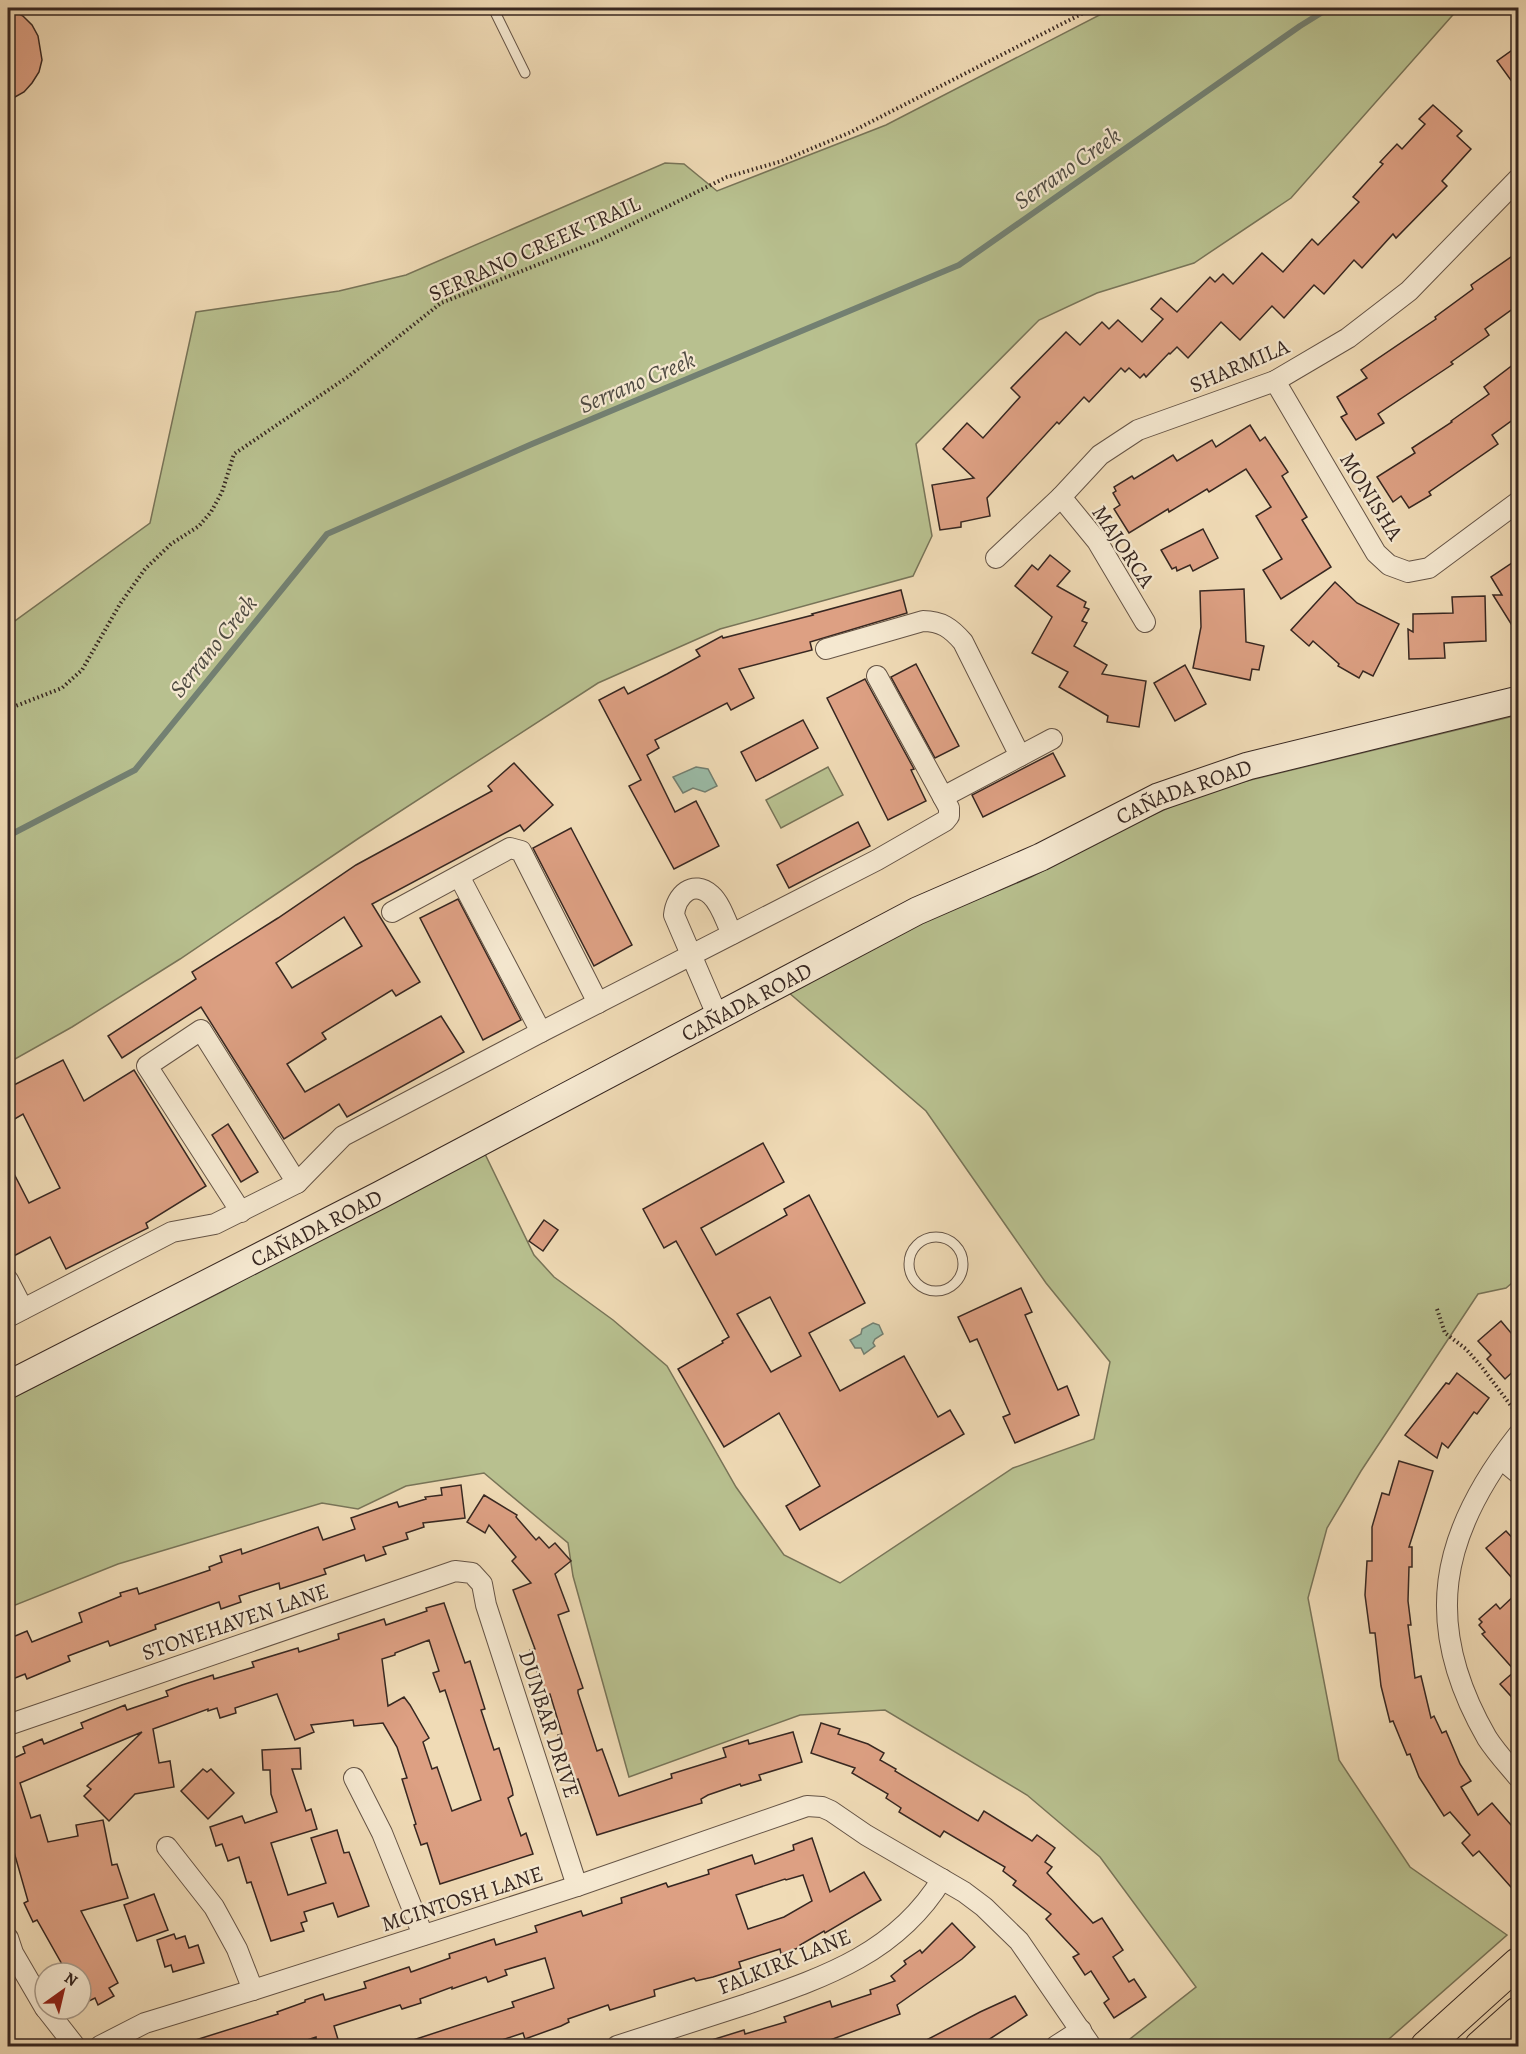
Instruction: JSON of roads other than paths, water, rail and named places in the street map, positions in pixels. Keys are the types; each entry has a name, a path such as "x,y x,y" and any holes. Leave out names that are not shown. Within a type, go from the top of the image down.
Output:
{"main road":[{"path":"1426,2046 1518,1963"},
{"path":"1480,2046 1518,2012"}],"street":[{"name":"SHARMILA","path":"996,558 1061,497 1100,455 1138,430 1275,381 1348,338 1408,291 1518,179"},
{"name":"MONISHA","path":"1275,381 1376,553 1389,565 1408,572 1429,568 1518,502"},
{"name":"MAJORCA","path":"1061,497 1097,541 1145,622"},
{"path":"826,649 923,621 943,624 963,642 1020,756"},
{"path":"8,1280 15,1313 172,1232 215,1224 241,1212 297,1183 343,1136 877,860 945,821 949,816 949,808 878,676"},
{"name":"CAÑADA ROAD","path":"8,1385 380,1195 917,911 1041,857 1158,797 1248,766 1518,700"},
{"path":"943,797 1052,739"},
{"path":"392,912 510,848 521,851 598,1003"},
{"path":"459,876 541,1032"},
{"path":"717,1015 674,915 675,905 687,890 698,889 710,894 732,934"},
{"path":"241,1212 147,1066 201,1030 297,1183"},
{"path":"1518,1435 1480,1488 1464,1521 1451,1561 1446,1614 1454,1658 1467,1698 1488,1740 1518,1777"},
{"path":"1501,1459 1518,1473"},
{"name":"STONEHAVEN LANE","path":"8,1725 455,1571 472,1573 478,1577"},
{"name":"DUNBAR DRIVE","path":"478,1577 577,1886"},
{"path":"354,1778 382,1833 423,1935"},
{"name":"MCINTOSH LANE","path":"100,2046 145,2023 577,1886 807,1806 822,1807 838,1816 984,1907 1019,1941 1086,2038"},
{"path":"167,1847 214,1907 237,1949 253,1990"},
{"name":"FALKIRK LANE","path":"617,2046 801,1986 843,1968 872,1952 894,1935 930,1899 942,1879"},
{"path":"8,1938 13,1953 33,1986"},
{"path":"56,2021 75,2046"},
{"path":"1056,2046 1086,2038"}],"lane":[{"path":"493,8 525,73"},
{"path":"938,1237 955,1243 963,1258 962,1276 950,1289 941,1292 932,1292 917,1284 909,1269 911,1252 922,1240 930,1238 938,1237"}],"waterway":[{"name":"Serrano Creek","path":"8,836 135,770 327,534 532,444 959,265 1329,8"}]}
